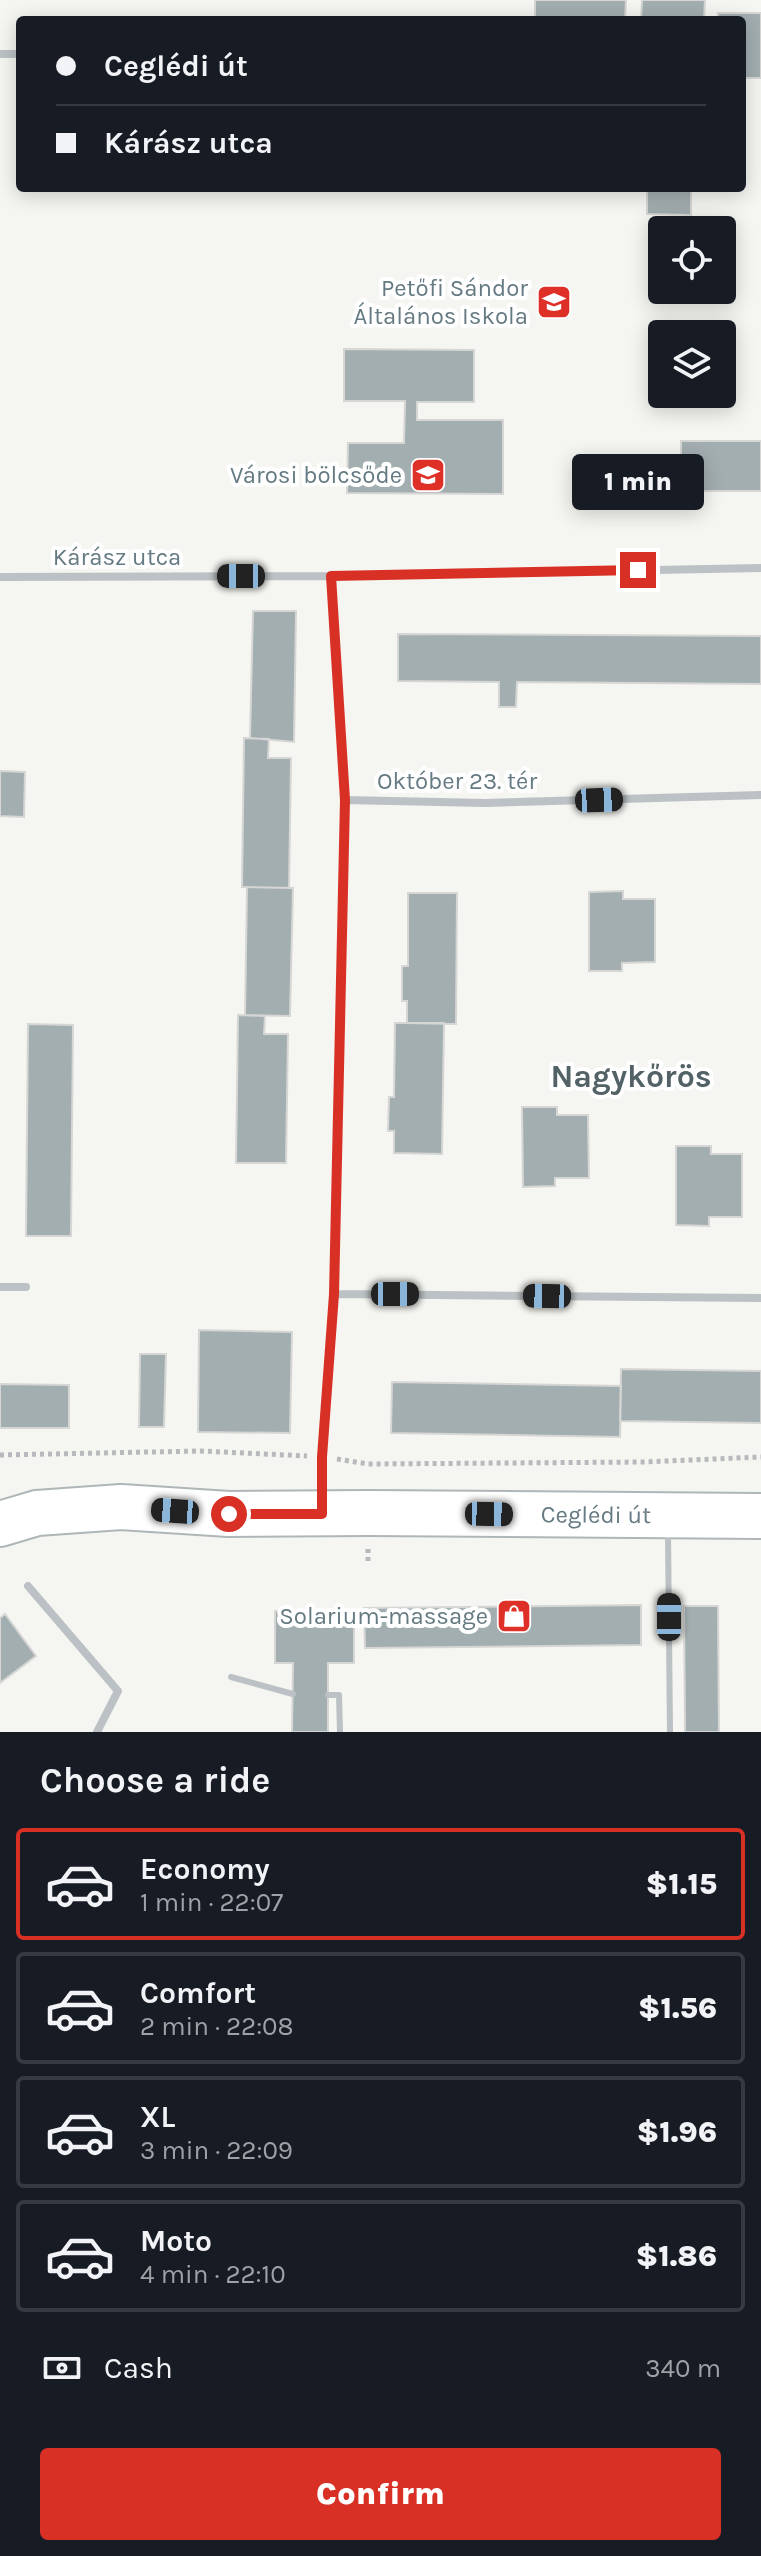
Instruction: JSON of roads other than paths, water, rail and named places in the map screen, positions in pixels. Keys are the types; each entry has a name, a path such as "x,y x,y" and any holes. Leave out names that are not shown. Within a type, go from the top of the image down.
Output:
{"main road":[{"name":"Ceglédi út","path":"0,1524 37,1513 121,1507 229,1514 761,1516"}],"street":[{"name":"Kárász utca","path":"0,577 331,576 761,568"},
{"path":"322,1514 322,1457 334,1294 345,800 331,576"},
{"name":"Október 23. tér","path":"345,800 485,803 761,795"},
{"path":"0,1287 26,1287"},
{"path":"334,1294 761,1298"},
{"path":"28,1586 118,1691 97,1732"}],"lane":[{"path":"668,1515 670,1732"},
{"path":"231,1677 293,1694"},
{"path":"328,1695 339,1695 340,1732"}],"place":[{"name":"Petőfi Sándor Általános Iskola","path":"554,302"},
{"name":"Városi bölcsőde","path":"428,475"},
{"name":"Solarium-massage","path":"514,1616"}],"district":[{"name":"Nagykőrös","path":"631,1076"}]}
